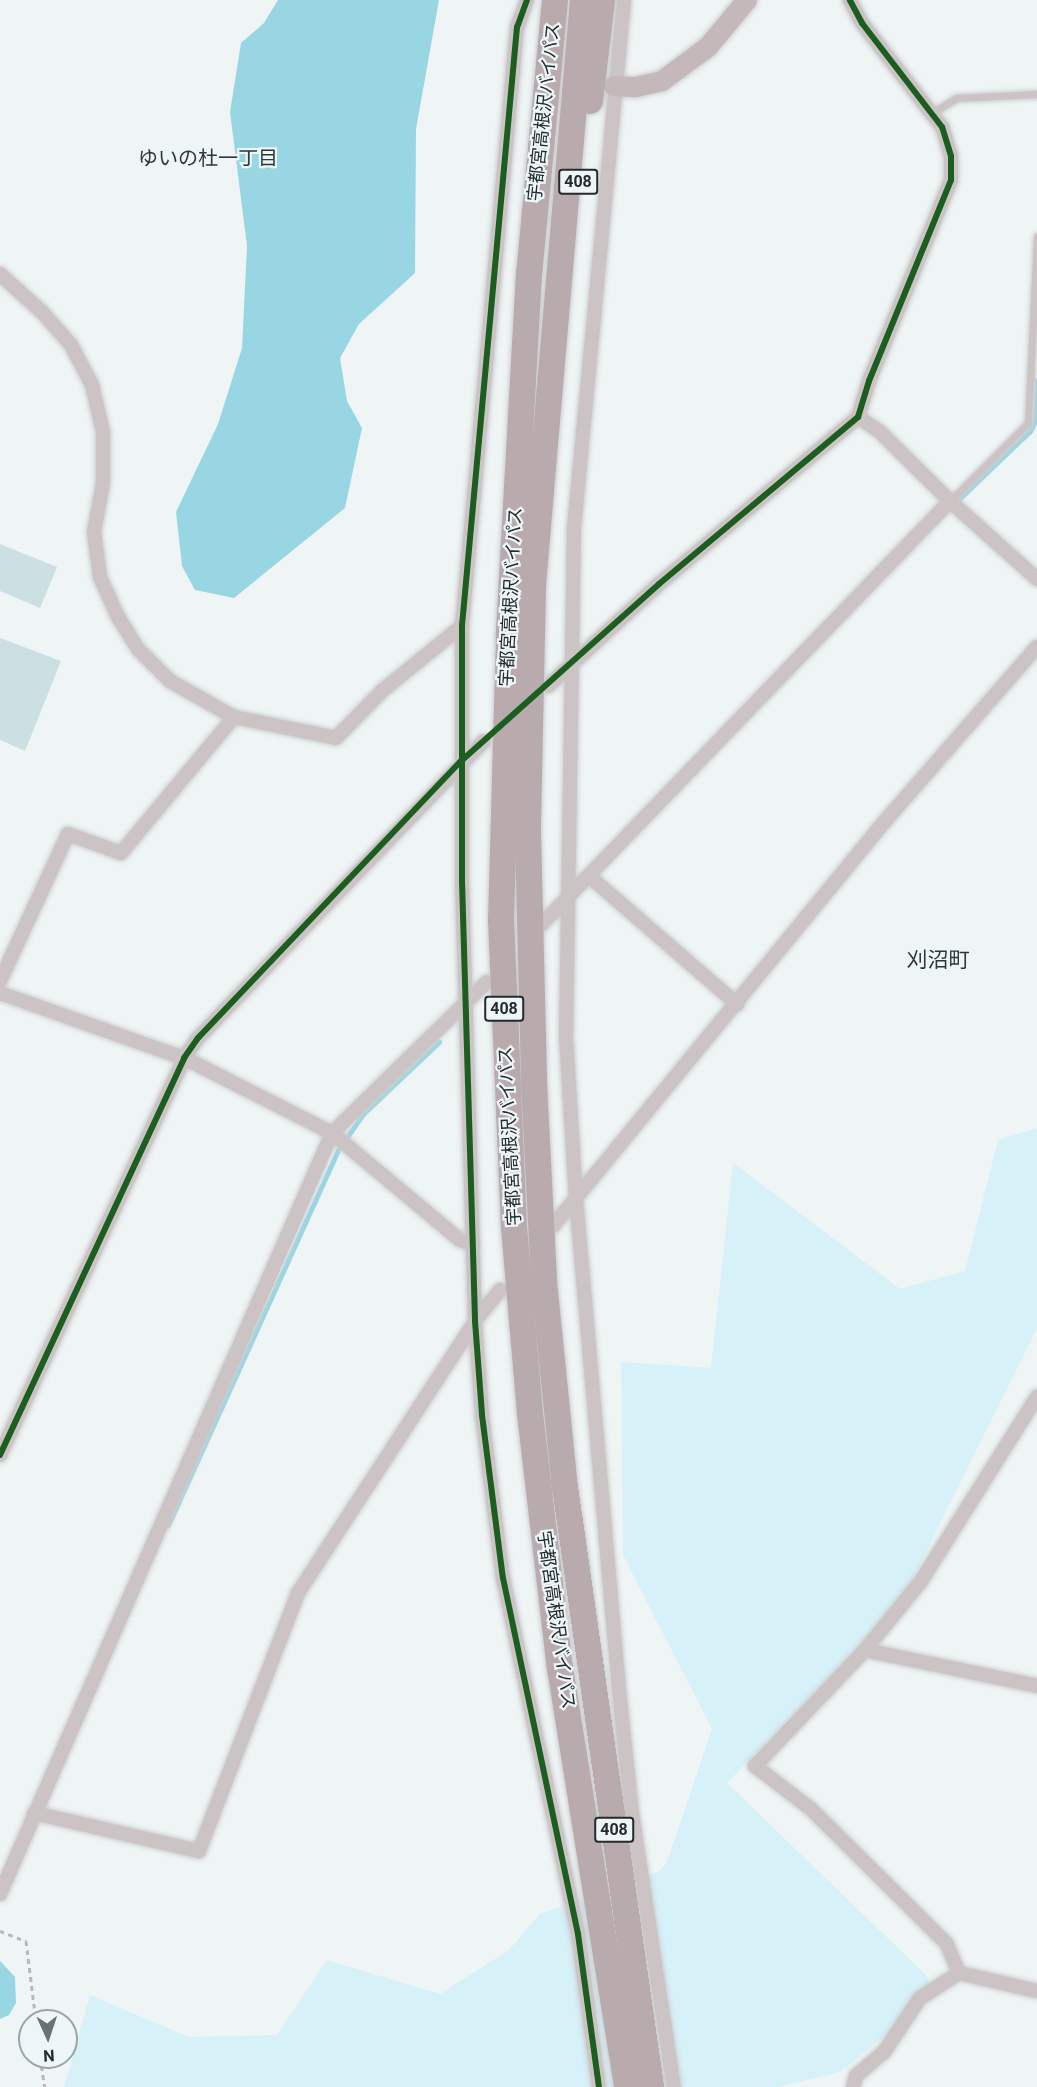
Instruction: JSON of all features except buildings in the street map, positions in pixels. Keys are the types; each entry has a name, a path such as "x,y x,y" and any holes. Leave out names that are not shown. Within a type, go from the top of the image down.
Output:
{"highway":[{"name":"408","path":"533,218 539,0"},
{"name":"宇都宮高根沢バイパス","path":"555,0 533,218 503,780 501,919 514,1227 530,1414 560,1668 627,2087"},
{"name":"宇都宮高根沢バイパス","path":"583,0 533,585 528,834 534,1083 544,1282 571,1533 651,2087"},
{"name":"408","path":"551,363 602,0"}],"street":[{"path":"527,0 517,27 462,626 460,762 475,1321 482,1415 503,1578 578,1934 599,2087"},
{"path":"624,0 614,86 574,528 566,899 566,1036 576,1198 632,1814 674,2087"},
{"path":"614,86 636,87 662,81 708,47 747,0"},
{"path":"548,686 659,584 858,417 869,381 951,180 951,156 942,127 862,23 850,0"},
{"path":"0,274 43,313 71,345 92,385 103,432 103,483 94,532 100,577 118,617 139,650 170,681 234,717 336,738 382,691 462,626"},
{"path":"858,417 879,431 950,501 1037,579"},
{"path":"541,925 950,501"},
{"path":"553,1226 885,821 1037,647"},
{"path":"0,981 68,834 121,853 234,717"},
{"path":"0,1455 184,1058 460,762 484,741"},
{"path":"589,876 737,1004"},
{"path":"0,1894 332,1133 487,982"},
{"path":"0,993 184,1058 332,1133 460,1240 473,1244"},
{"path":"34,1813 199,1851 298,1593 475,1321 500,1290"},
{"path":"959,1973 946,1943 811,1809 755,1766 865,1650 921,1581 1037,1397"},
{"path":"865,1650 1037,1686"},
{"path":"853,2087 856,2076 884,2052 920,1998 959,1973 1037,1991"}],"lane":[{"path":"932,112 956,98 1037,94"},
{"path":"950,501 1028,423 1037,236"}],"path":[{"path":"0,1931 26,1941 34,2009"},
{"path":"42,2069 44,2086"}],"shaded area":[{"path":"1037,1128 1037,1328 902,1600 727,1783 927,1976 934,1995 840,2072 778,2087 64,2087 69,2069 78,2069 78,2037 90,1995 189,2037 277,2035 327,1960 440,1994 509,1950 540,1914 659,1871 667,1862 712,1729 623,1555 621,1362 711,1368 733,1163 900,1289 965,1271 998,1140"}],"water":[{"path":"278,0 439,0 416,129 415,273 359,324 340,358 347,401 362,428 345,508 234,598 195,590 182,566 176,512 218,424 242,348 247,246 230,112 241,43 264,23"},
{"path":"0,1961 15,1977 16,2003 9,2015 0,2019"}],"waterway":[{"path":"959,499 1030,431 1035,421 1037,380"},
{"path":"168,1525 338,1150 363,1114 439,1042"}],"cycle path":[{"path":"527,0 517,27 462,626 462,881 475,1321 482,1415 503,1578 578,1934 599,2087"},
{"path":"0,1455 184,1058 198,1038 460,762 659,584 858,417 869,381 951,180 951,156 942,127 862,23 850,0"}],"district":[{"name":"ゆいの杜一丁目","path":"208,158"},
{"name":"刈沼町","path":"938,960"}]}
